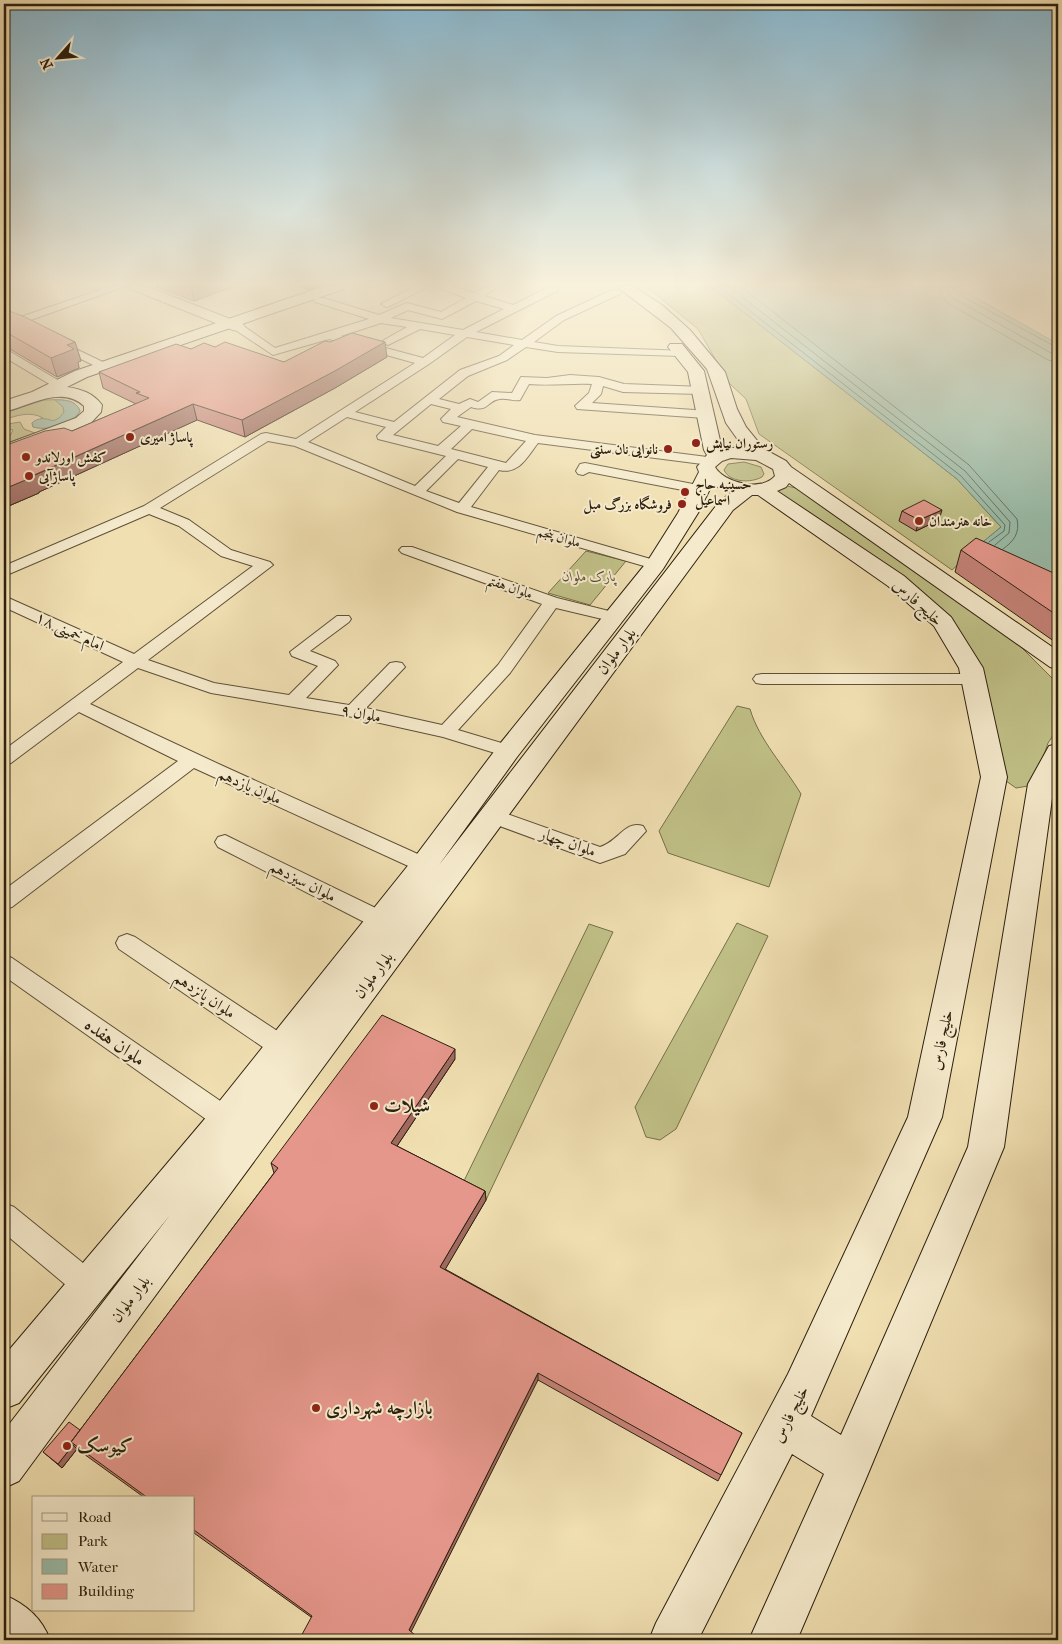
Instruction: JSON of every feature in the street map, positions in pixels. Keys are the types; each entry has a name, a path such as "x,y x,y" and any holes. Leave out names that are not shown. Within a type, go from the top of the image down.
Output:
{"main road":[{"path":"4,407 123,363"},
{"path":"689,363 696,372 713,450 708,470"},
{"path":"710,363 716,370 737,428 761,455"},
{"path":"89,400 93,373"},
{"path":"4,451 82,422 92,412 93,405 89,400 71,393 38,395"},
{"path":"738,452 761,455 772,459 764,483 723,484 716,481 708,470 738,452"},
{"name":"بلوار ملوان","path":"4,1466 395,916 424,864 508,751 656,565 688,513 708,470"},
{"name":"بلوار ملوان","path":"4,1388 226,1120 282,1047 395,916 493,816 726,506 764,483"},
{"name":"خلیج فارس","path":"764,483 1021,635 1058,662"},
{"name":"خلیج فارس","path":"673,1640 807,1380 925,1117 994,777 971,668 943,622 896,581 764,483"},
{"name":"خلیج فارس","path":"1021,635 1058,673"},
{"path":"773,1640 850,1466 986,1146 1041,784 1058,752"},
{"path":"785,1424 850,1466"},
{"path":"4,1618 26,1640"}],"street":[{"path":"25,363 60,385"},
{"path":"79,363 93,373"},
{"path":"298,443 423,363"},
{"path":"491,363 464,373 383,436 508,468 513,465 535,439"},
{"path":"700,390 623,388 599,381 570,379 547,382 525,380 516,397 496,395 480,406 470,403 460,408 447,419 535,439 708,470"},
{"path":"599,381 595,394 581,406 705,414"},
{"path":"429,400 460,408"},
{"path":"345,413 396,426"},
{"path":"417,492 470,424"},
{"name":"ملوان پنجم","path":"4,571 149,509 266,437 298,443 462,509 656,565"},
{"path":"462,509 496,465"},
{"path":"583,471 585,467 708,470"},
{"path":"4,758 137,662 265,565 226,553 184,523 169,515 149,509"},
{"name":"ملوان هفتم","path":"407,550 552,602 615,617"},
{"name":"امام خمینی ۱۸","path":"4,601 137,662 211,688"},
{"path":"446,732 504,669 552,602"},
{"path":"293,701 329,665 298,652 343,619"},
{"path":"353,711 396,667"},
{"path":"762,679 974,679"},
{"name":"ملوان ۹","path":"211,688 353,711 446,732 508,751"},
{"name":"ملوان یازدهم","path":"78,705 192,760 424,864"},
{"path":"4,901 192,760"},
{"name":"ملوان چهار","path":"493,816 600,855 618,850 636,831"},
{"name":"ملوان سیزدهم","path":"225,842 395,916"},
{"name":"ملوان پانزدهم","path":"127,943 282,1047"},
{"name":"ملوان هفده","path":"4,964 226,1120"},
{"path":"4,1216 89,1286"}],"green space":[{"path":"717,363 808,363 957,479 1001,527 952,570 759,434 746,399 729,383"},
{"path":"44,400 70,401 80,411 77,416 45,429 33,427 32,423 43,418 34,415 19,415 4,420 4,413"},
{"path":"20,422 24,429 35,433 4,444 4,437 10,436 13,430 4,428 8,424"},
{"path":"744,462 761,467 764,474 762,477 741,481 731,477 724,470 728,464"},
{"path":"787,486 800,489 1009,635 1054,680 1058,685 1058,728 1048,743 1034,785 1016,788 999,776 949,622 774,491 779,487"},
{"name":"پارک ملوان","path":"586,551 626,561 590,605 548,593"},
{"path":"737,706 750,709 766,742 801,794 769,887 668,853 659,831"},
{"path":"737,923 768,936 676,1129 660,1140 646,1137 635,1107"},
{"path":"589,924 613,932 486,1200 461,1187"}],"water":[{"path":"808,363 1058,363 1058,599 973,550 1001,527 957,479"},
{"path":"55,400 73,403 80,411 71,420 59,426 33,427 32,423 39,419 53,421 64,412 63,407"}],"building":[{"path":"125,363 349,363 242,420 193,404 4,489 4,446 45,431 64,428 72,431 149,398 136,393 140,392 99,372"},
{"path":"924,500 942,510 919,520 902,511"},
{"path":"976,538 1058,575 1058,616 961,550"},
{"name":"بازارچه شهرداری","path":"382,1015 455,1049 391,1143 485,1191 440,1267 742,1433 721,1475 538,1373 409,1630 421,1640 299,1640 312,1616 195,1531 195,1496 145,1496 71,1442 278,1168 271,1163"},
{"name":"کیوسک","path":"69,1422 80,1430 71,1442 73,1445 58,1464 43,1452"}],"place":[{"name":"پاساژ امیری","path":"130,437"},
{"name":"رستوران نیایش","path":"696,443"},
{"name":"نانوایی نان سنتی","path":"668,449"},
{"name":"کفش اورلاندو","path":"26,457"},
{"name":"پاساژآبی","path":"29,476"},
{"name":"حسینیه حاج اسماعیل","path":"685,492"},
{"name":"فروشگاه بزرگ مبل","path":"682,504"},
{"name":"خانه هنرمندان","path":"919,521"},
{"name":"شیلات","path":"374,1106"},
{"name":"بازارچه شهرداری","path":"316,1408"},
{"name":"کیوسک","path":"67,1446"}]}
